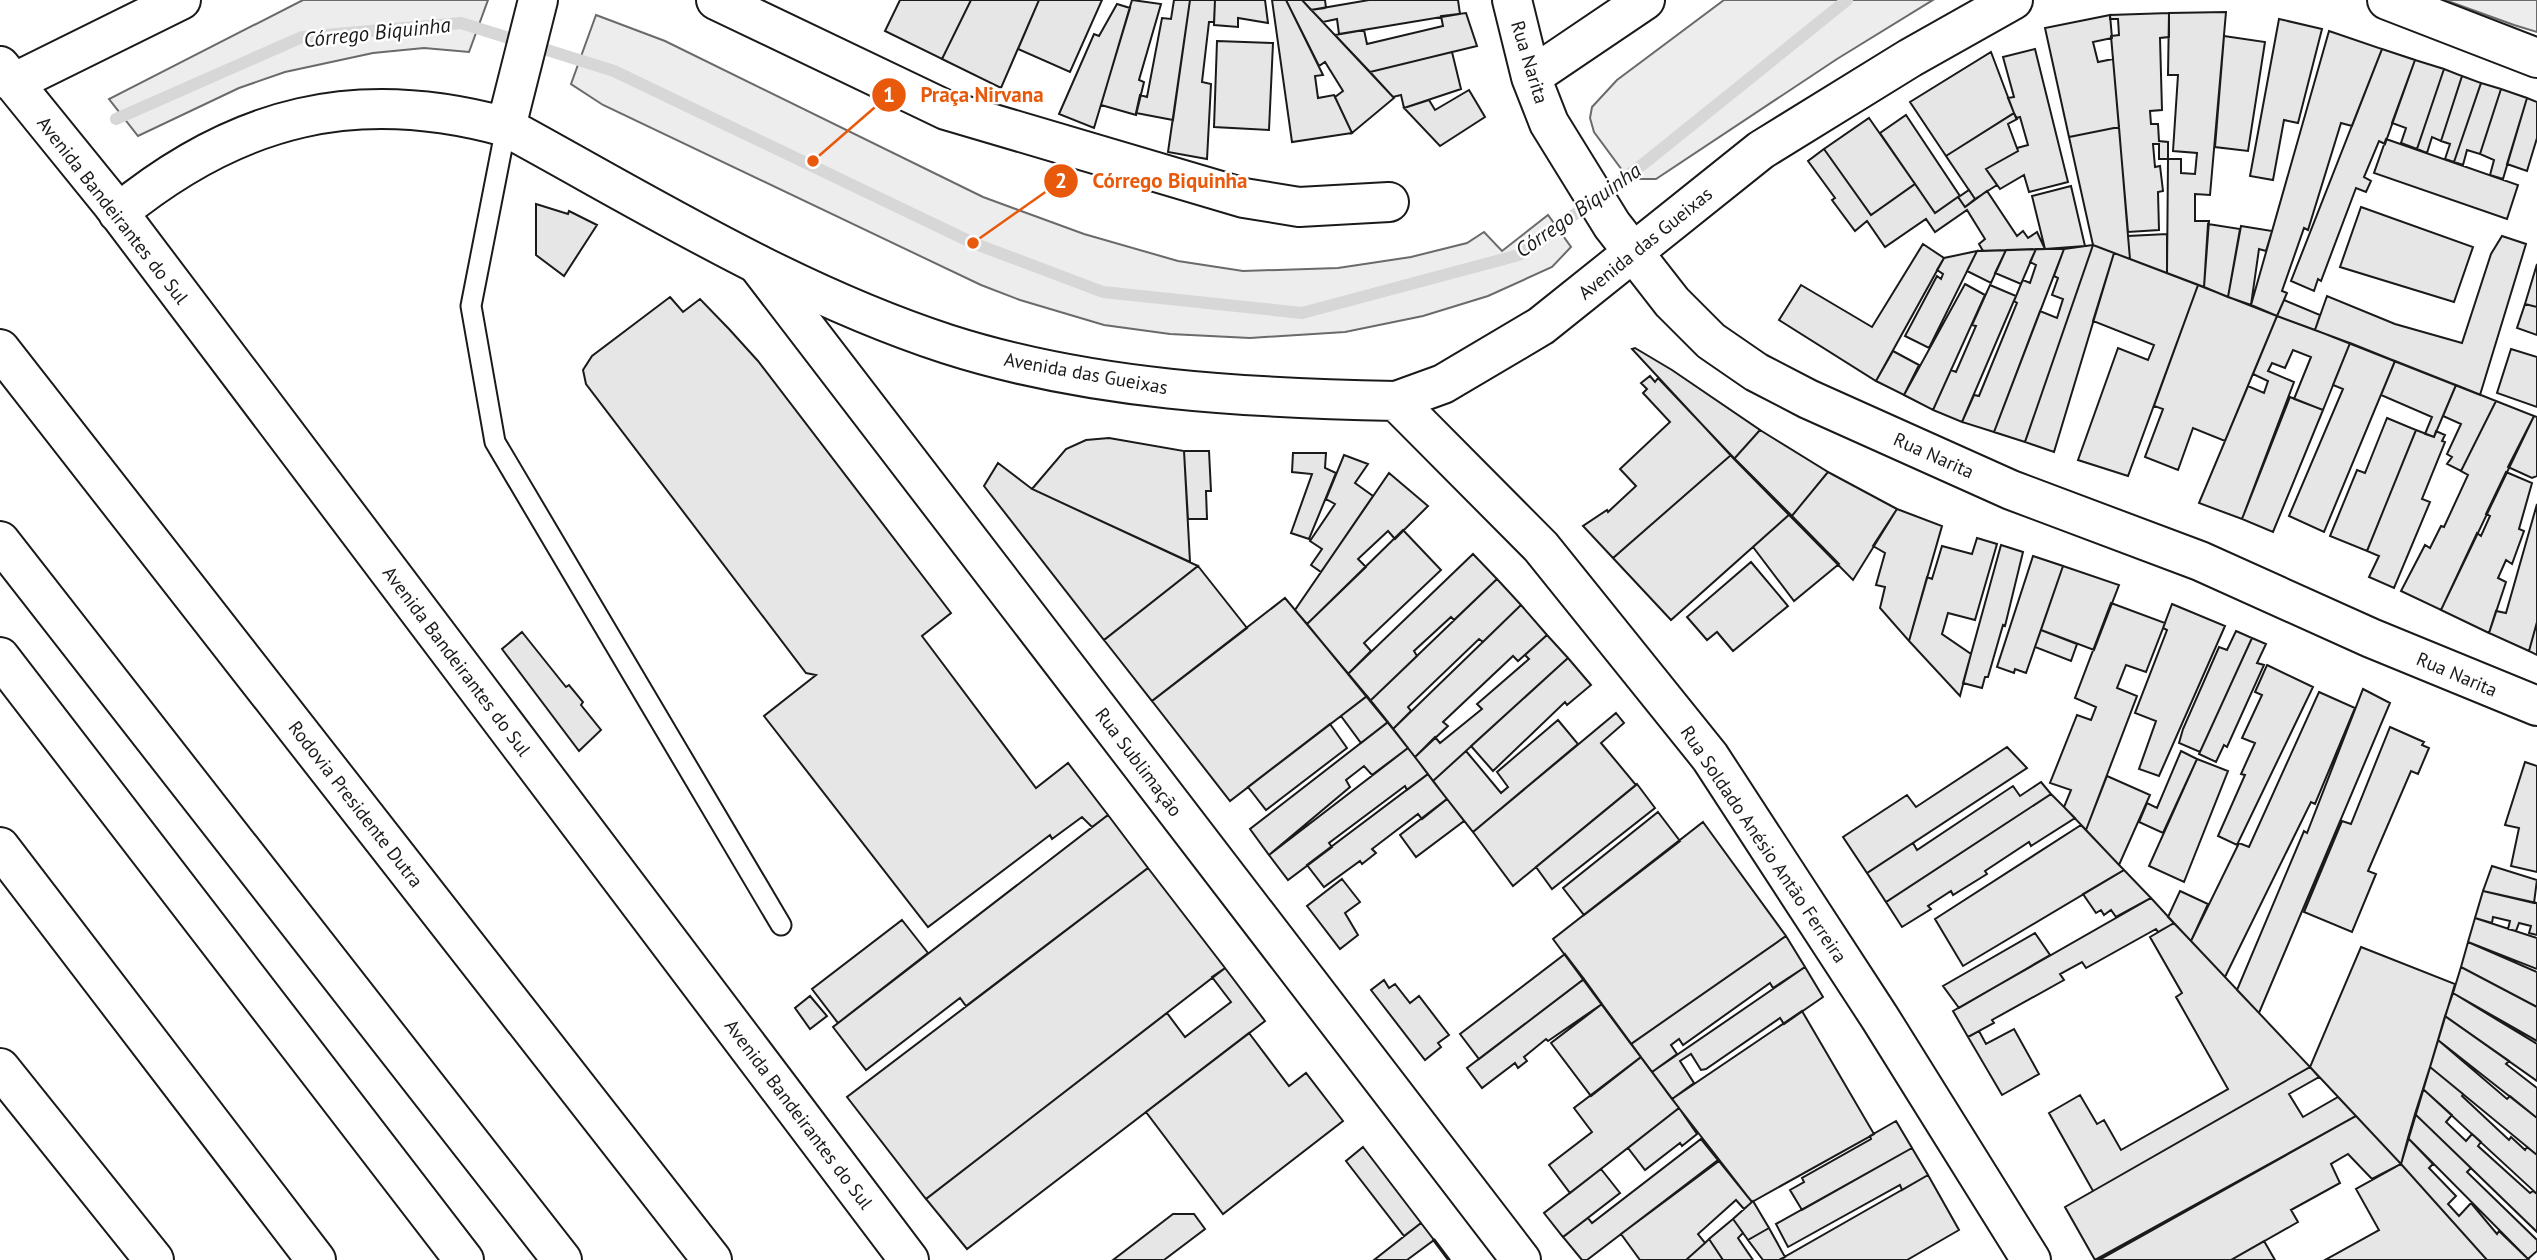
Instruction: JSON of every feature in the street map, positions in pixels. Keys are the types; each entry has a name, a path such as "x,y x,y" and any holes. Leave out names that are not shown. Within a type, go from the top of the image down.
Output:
{"main road":[{"path":"6,75 181,0"},
{"path":"506,127 537,0"},
{"path":"716,0 946,110 1244,198 1299,207 1389,202"},
{"name":"Rua Narita","path":"1512,0 1531,77 1549,122 1622,238 1672,302 1711,341 1756,372 1808,399 2011,490 2200,561 2371,638 2537,706"},
{"path":"1531,77 1645,0"},
{"name":"Avenida das Gueixas","path":"118,213 152,185 194,159 249,133 306,115 362,108 413,109 464,115 506,127 757,264 878,318 947,344 1024,365 1183,389 1288,399 1396,401 1443,384 1541,326 1622,238 1910,58 2013,0"},
{"path":"2387,0 2537,58"},
{"name":"Avenida Bandeirantes do Sul","path":"6,75 118,213 909,1260"},
{"name":"Rua Sublimação","path":"757,264 1521,1260"},
{"name":"Rodovia Presidente Dutra","path":"0,349 712,1260"},
{"name":"Rua Soldado Anésio Antão Ferreira","path":"1396,401 1541,547 1710,757 1880,1018 2031,1260"},
{"path":"0,541 562,1260"},
{"path":"0,657 464,1260"},
{"path":"0,848 316,1260"},
{"path":"0,1068 154,1260"}],"lane":[{"path":"506,127 471,306 495,442 781,925"}],"shaded area":[{"path":"303,0 488,0 469,52 424,48 373,53 285,72 239,88 138,136 109,99"},
{"path":"1724,0 1933,0 1837,59 1656,179 1633,179 1625,174 1594,132 1590,118 1592,107 1617,80"},
{"path":"2445,0 2537,0 2537,32 2514,25"},
{"path":"596,15 665,41 983,197 1084,234 1178,261 1243,271 1338,268 1411,257 1467,243 1484,232 1502,251 1548,215 1571,247 1552,267 1488,296 1423,316 1345,332 1250,338 1170,334 1104,325 1020,300 981,285 603,105 571,84"}],"building":[{"path":"900,0 971,0 942,59 885,31"},
{"path":"971,0 1039,0 1001,88 942,59"},
{"path":"1039,0 1102,0 1070,72 1018,49"},
{"path":"1132,0 1161,4 1139,80 1144,82 1136,115 1101,105"},
{"path":"1174,0 1190,0 1173,120 1136,113 1140,95 1147,97 1162,18 1171,19"},
{"path":"1190,0 1215,0 1214,22 1209,22 1202,82 1211,84 1207,159 1168,152"},
{"path":"1215,0 1265,0 1268,23 1238,18 1238,27 1214,25"},
{"path":"1272,0 1286,0 1323,75 1315,76 1318,98 1334,95 1352,133 1292,142"},
{"path":"1286,0 1302,0 1394,98 1352,133 1335,97 1343,91 1325,62 1319,66"},
{"path":"1302,0 1325,0 1326,8 1311,10"},
{"path":"1369,0 1458,0 1460,14 1339,34 1337,19 1323,22 1311,10"},
{"path":"1117,4 1130,8 1094,128 1059,114 1094,34 1099,36"},
{"path":"2226,12 2210,195 2195,194 2195,221 2209,221 2204,287 2167,273 2168,159 2181,159 2181,173 2195,174 2197,153 2173,151 2178,75 2168,75 2169,13"},
{"path":"1466,13 1477,46 1370,72 1335,35 1364,30 1367,44 1443,26 1441,16"},
{"path":"2169,13 2169,37 2160,38 2162,110 2150,111 2151,124 2158,124 2159,141 2168,142 2168,159 2159,159 2159,144 2153,144 2155,167 2160,166 2163,191 2158,192 2159,230 2128,232 2111,36 2119,35 2118,19 2110,19 2110,15"},
{"path":"2110,15 2112,38 2093,42 2098,62 2113,59 2119,127 2069,137 2045,28"},
{"path":"2279,19 2322,29 2298,123 2284,120 2273,180 2250,176"},
{"path":"2329,31 2382,49 2352,126 2341,123 2308,230 2304,228 2282,291 2287,293 2277,316 2251,305"},
{"path":"2224,36 2265,42 2248,151 2215,147"},
{"path":"1217,41 1273,43 1269,130 1214,127"},
{"path":"2035,49 2068,182 2029,192 2024,175 2000,189 1986,169 2018,151 2017,148 2028,145 2020,117 2016,118 2008,98 2014,97 2003,57"},
{"path":"2382,49 2415,60 2385,144 2379,141 2364,177 2371,181 2366,192 2356,188 2321,281 2318,279 2314,291 2291,281"},
{"path":"1452,52 1461,89 1404,108 1401,95 1393,97 1370,72"},
{"path":"1991,52 2014,113 1946,156 1910,102"},
{"path":"2415,60 2444,69 2417,149 2401,143 2406,128 2392,123"},
{"path":"2444,69 2462,76 2441,141 2432,137 2427,153 2417,149"},
{"path":"2462,76 2481,83 2454,162 2445,159 2450,144 2441,141"},
{"path":"2481,83 2501,89 2480,154 2467,150 2463,165 2454,162"},
{"path":"2501,89 2527,98 2503,179 2490,175 2494,160 2480,154"},
{"path":"1469,90 1485,117 1440,146 1404,108 1429,100 1435,110"},
{"path":"2527,98 2537,102 2537,138 2527,171 2507,164"},
{"path":"2014,113 2017,119 2008,124 2018,151 1986,169 1997,185 1975,199 1946,156"},
{"path":"1906,115 1960,196 1969,190 1975,199 1965,207 1958,197 1935,213 1880,133"},
{"path":"1869,118 1915,184 1871,215 1824,149"},
{"path":"2119,127 2130,259 2093,245 2069,137"},
{"path":"2386,139 2518,185 2507,219 2374,173"},
{"path":"1824,149 1871,215 1915,184 1935,213 1958,197 1965,207 1987,191 2017,236 2023,231 2028,238 2037,232 2045,249 1983,251 1979,244 1985,239 1967,210 1935,232 1926,219 1885,247 1867,221 1855,231 1832,200 1835,198 1808,161"},
{"path":"2071,186 2085,246 2045,249 2032,196"},
{"path":"536,204 568,214 569,211 597,225 564,276 536,255"},
{"path":"2361,207 2473,247 2454,302 2340,267"},
{"path":"2208,224 2240,229 2228,297 2204,287"},
{"path":"2241,226 2272,231 2266,251 2259,249 2251,305 2228,297"},
{"path":"2167,234 2167,273 2130,259 2128,236"},
{"path":"2502,236 2526,244 2480,395 2315,330 2327,296 2395,324 2462,343 2491,254"},
{"path":"1923,244 1944,258 1876,381 1779,320 1801,285 1872,327"},
{"path":"2093,245 2114,253 2054,452 2025,442"},
{"path":"2093,245 2025,442 1994,432 2040,311 2057,318 2063,299 2052,295 2058,278 2054,276 2064,249"},
{"path":"2036,249 2021,284 1995,273 2006,250"},
{"path":"2036,249 2064,249 1994,432 1962,422 1974,395 1979,396 2017,303 2014,301 2021,284 2023,280 2030,283 2036,265 2030,262"},
{"path":"2006,250 1991,283 1967,271 1977,251"},
{"path":"1977,251 1929,348 1905,336 1937,276 1941,279 1943,274 1937,270 1944,258"},
{"path":"2114,253 2198,285 2128,476 2078,460 2118,348 2148,360 2154,345 2093,321"},
{"path":"2537,264 2537,307 2525,304"},
{"path":"1965,284 1985,295 1933,410 1904,395"},
{"path":"1990,285 2016,296 1962,422 1933,410 1951,370 1956,372 1976,326 1972,325"},
{"path":"2198,285 2277,316 2225,441 2193,428 2178,470 2145,457 2163,409 2154,406"},
{"path":"670,297 683,312 700,299 758,361 951,613 922,636 1036,788 1068,763 1108,815 1092,827 1082,817 1052,839 1050,835 928,927 764,716 816,675 806,673 586,384 583,370 592,356"},
{"path":"2284,300 2320,315 2315,330 2277,316"},
{"path":"2525,304 2537,307 2537,335 2517,328"},
{"path":"2277,316 2350,343 2323,410 2294,399 2311,357 2293,350 2285,368 2272,363 2268,371 2294,382 2242,519 2199,503 2248,386 2264,393 2268,381 2253,374"},
{"path":"2350,343 2395,361 2324,532 2289,516 2343,389 2333,385"},
{"path":"1635,348 1760,430 1734,459 1632,349"},
{"path":"2511,349 2537,357 2537,407 2497,393"},
{"path":"1893,351 1919,365 1904,395 1876,381"},
{"path":"2395,361 2456,385 2434,437 2425,434 2432,417 2381,395"},
{"path":"1650,376 1655,382 1658,378 1731,455 1613,558 1583,526 1607,510 1608,512 1636,486 1620,469 1670,422 1643,393 1647,389 1641,383"},
{"path":"2456,385 2496,401 2461,471 2447,464 2452,457 2447,454 2461,424 2443,416"},
{"path":"2290,397 2323,410 2273,532 2242,519"},
{"path":"2496,401 2534,416 2441,610 2401,591 2425,545 2430,548 2441,526 2444,527 2468,475 2461,471"},
{"path":"2534,416 2537,417 2537,476 2532,478 2508,467"},
{"path":"2387,418 2416,430 2367,551 2330,536 2357,470 2365,473"},
{"path":"1760,430 1828,472 1791,517 1734,459"},
{"path":"2416,430 2434,437 2436,431 2445,435 2442,441 2445,442 2422,499 2430,502 2394,588 2369,577 2379,556 2367,551"},
{"path":"1109,438 1184,451 1190,562 1032,489 1066,449 1086,440"},
{"path":"1184,451 1209,451 1211,491 1206,491 1207,519 1188,519"},
{"path":"1293,453 1326,453 1325,468 1336,473 1309,539 1291,533 1312,474 1292,472"},
{"path":"1344,455 1368,464 1355,483 1373,496 1321,572 1311,565 1322,549 1310,541 1335,504 1326,499"},
{"path":"1731,455 1790,514 1671,620 1613,558"},
{"path":"998,463 1032,489 1198,566 1104,640 984,486"},
{"path":"1828,472 1897,509 1853,580 1791,517"},
{"path":"2506,472 2532,483 2519,529 2524,531 2512,564 2506,560 2498,578 2506,582 2489,633 2441,610 2477,533 2481,536 2490,516 2486,514"},
{"path":"1389,473 1428,506 1395,539 1388,531 1358,559 1366,567 1307,624 1295,610"},
{"path":"2537,504 2537,622 2529,651 2489,633 2496,611 2506,613"},
{"path":"1897,509 1942,526 1909,641 1880,608 1885,587 1876,585 1885,553 1873,546"},
{"path":"1790,514 1839,564 1794,601 1753,547"},
{"path":"1403,530 1441,570 1364,643 1371,651 1348,674 1307,624"},
{"path":"1977,538 1997,544 1975,620 1948,613 1942,634 1971,654 1960,696 1909,641 1927,577 1932,579 1942,546 1972,554"},
{"path":"2001,545 2023,552 2005,626 2003,625 1988,677 1985,677 1982,688 1963,683"},
{"path":"1473,554 1497,579 1454,620 1451,617 1414,651 1417,656 1370,701 1348,674"},
{"path":"2033,556 2063,566 2026,673 2015,669 2014,673 1997,667"},
{"path":"1751,562 1788,606 1733,651 1717,632 1707,640 1687,617"},
{"path":"1198,566 1247,628 1152,701 1104,640"},
{"path":"2063,566 2119,585 2094,650 2041,630"},
{"path":"1497,579 1521,605 1483,642 1479,639 1408,707 1411,711 1393,729 1370,701"},
{"path":"1285,598 1367,696 1230,801 1152,701"},
{"path":"2111,603 2165,623 2146,672 2126,665 2117,688 2137,696 2086,830 2064,807 2071,790 2050,783 2077,715 2091,720 2096,707 2075,698"},
{"path":"2172,604 2225,626 2159,776 2139,769 2156,721 2135,713 2167,630 2163,628"},
{"path":"1521,605 1547,635 1518,661 1513,656 1443,722 1448,726 1415,757 1393,729"},
{"path":"2537,622 2537,655 2529,651"},
{"path":"2041,630 2077,644 2071,661 2035,647"},
{"path":"2236,631 2252,638 2200,752 2179,743 2183,729 2219,647 2227,650"},
{"path":"522,632 566,687 569,685 583,702 581,705 601,730 579,751 502,649"},
{"path":"1547,635 1568,658 1433,781 1415,757 1435,737 1440,743 1482,709 1477,704 1529,659 1525,655"},
{"path":"2252,638 2266,644 2257,663 2264,665 2227,747 2224,745 2216,762 2199,754"},
{"path":"1568,658 1591,685 1567,705 1565,702 1493,771 1471,746"},
{"path":"2267,665 2313,687 2237,845 2218,836 2245,775 2241,774 2255,743 2242,738 2262,695 2255,692"},
{"path":"2363,689 2390,703 2259,1013 2237,990 2304,831 2307,833"},
{"path":"2319,692 2355,708 2315,804 2311,802 2225,977 2191,941 2239,843 2249,847"},
{"path":"1367,696 1388,722 1361,743 1341,716"},
{"path":"1616,713 1624,723 1601,743 1636,785 1513,886 1473,832"},
{"path":"1558,720 1578,744 1473,832 1433,781 1466,751 1501,793 1508,787 1497,772"},
{"path":"1388,722 1408,748 1372,775 1364,766 1346,780 1350,787 1269,855 1250,829"},
{"path":"1330,724 1347,748 1266,810 1248,787"},
{"path":"2390,727 2424,742 2422,745 2429,748 2418,774 2411,771 2368,871 2376,874 2352,932 2304,912 2342,821 2351,824"},
{"path":"2007,747 2027,768 1867,873 1843,837 1907,795 1916,807"},
{"path":"1408,748 1428,774 1407,790 1405,786 1329,843 1332,847 1288,880 1269,855"},
{"path":"2181,751 2197,759 2163,833 2139,822 2147,803 2157,808"},
{"path":"2197,759 2228,771 2184,882 2149,866"},
{"path":"2525,762 2537,766 2537,872 2511,866 2519,828 2505,825"},
{"path":"1428,774 1447,799 1422,819 1418,814 1372,849 1376,853 1362,864 1360,861 1324,887 1307,865"},
{"path":"2107,776 2150,795 2119,865 2086,830"},
{"path":"2041,782 2051,794 1886,902 1867,873 1913,843 1917,850 2013,786 2020,796"},
{"path":"1637,784 1655,808 1552,889 1536,867"},
{"path":"2051,794 2075,818 2031,846 2029,842 1985,871 1987,874 1953,895 1951,891 1928,906 1931,909 1902,927 1886,902"},
{"path":"1447,799 1464,821 1416,857 1400,835"},
{"path":"1658,812 1680,841 1584,915 1563,888"},
{"path":"1108,815 1148,868 966,1006 960,998 866,1070 833,1027"},
{"path":"1703,822 1786,936 1631,1044 1553,939"},
{"path":"2081,825 2124,870 1963,966 1935,919"},
{"path":"2492,866 2537,880 2534,903 2483,891"},
{"path":"1148,868 1225,968 926,1199 847,1097"},
{"path":"2124,870 2151,898 2116,917 2111,910 2104,915 2101,910 2096,913 2083,894"},
{"path":"1342,879 1360,902 1345,913 1358,935 1340,949 1307,906"},
{"path":"2180,891 2208,904 2191,941 2168,917"},
{"path":"2483,891 2537,903 2537,935 2529,933 2531,926 2519,923 2516,931 2508,929 2510,921 2493,917 2492,923 2475,918"},
{"path":"2151,898 2174,923 2158,932 2156,929 2086,968 2082,962 2060,974 2064,980 1992,1020 1994,1023 1968,1037 1953,1011"},
{"path":"2475,918 2537,938 2537,969 2468,942"},
{"path":"902,920 928,953 838,1023 812,989"},
{"path":"2174,923 2310,1067 2093,1191 2049,1113 2080,1095 2097,1124 2104,1120 2121,1150 2228,1089 2176,997 2182,993 2150,937"},
{"path":"2035,933 2050,955 1959,1008 1943,986"},
{"path":"1786,936 1805,967 1773,988 1770,983 1683,1045 1679,1039 1671,1045 1677,1054 1652,1072 1631,1044"},
{"path":"2468,942 2537,972 2537,1007 2461,967"},
{"path":"2361,947 2455,984 2401,1164 2310,1067"},
{"path":"1565,954 1584,979 1479,1059 1460,1034"},
{"path":"1805,967 1823,997 1784,1024 1780,1018 1706,1069 1701,1070 1691,1054 1680,1061 1694,1083 1672,1099 1652,1072"},
{"path":"2461,967 2537,1007 2537,1041 2453,993"},
{"path":"1225,968 1265,1021 967,1249 926,1199 1167,1013 1185,1037 1231,1002 1212,977"},
{"path":"1584,979 1602,1004 1548,1041 1546,1039 1524,1057 1527,1061 1518,1068 1515,1063 1482,1088 1467,1068"},
{"path":"1384,980 1389,988 1395,984 1410,1003 1419,996 1449,1035 1438,1043 1441,1047 1425,1060 1371,990"},
{"path":"2453,993 2537,1044 2537,1081 2445,1016"},
{"path":"810,996 827,1016 810,1029 795,1008"},
{"path":"1602,1004 1641,1057 1591,1096 1551,1043"},
{"path":"1802,1011 1874,1134 1752,1202 1672,1099"},
{"path":"2445,1016 2509,1061 2506,1064 2537,1088 2537,1118 2438,1040"},
{"path":"2014,1029 2039,1074 2002,1095 1968,1037 1979,1031 1986,1044"},
{"path":"1249,1033 1289,1086 1306,1073 1343,1121 1223,1214 1146,1112"},
{"path":"2438,1040 2507,1099 2510,1096 2537,1118 2537,1155 2430,1067"},
{"path":"1641,1057 1679,1108 1570,1193 1549,1165 1592,1132 1574,1108"},
{"path":"2310,1067 2319,1077 2289,1094 2303,1117 2338,1097 2356,1116 2095,1260 2065,1207"},
{"path":"2430,1067 2463,1094 2462,1096 2509,1140 2511,1137 2525,1150 2527,1147 2537,1155 2537,1194 2423,1089"},
{"path":"2423,1089 2452,1115 2446,1122 2466,1141 2472,1134 2481,1142 2478,1146 2530,1193 2533,1191 2537,1194 2537,1232 2415,1114"},
{"path":"1679,1108 1697,1134 1682,1146 1680,1143 1645,1170 1628,1148"},
{"path":"2415,1114 2471,1168 2467,1172 2537,1240 2537,1251 2528,1259 2408,1138"},
{"path":"2356,1116 2401,1164 2372,1179 2348,1154 2331,1164 2340,1183 2291,1210 2298,1222 2231,1260 2099,1260"},
{"path":"1896,1121 1912,1148 1802,1210 1790,1190 1804,1182 1802,1178 1871,1139 1870,1136"},
{"path":"2408,1138 2433,1164 2429,1168 2456,1196 2448,1204 2459,1216 2471,1203 2497,1234 2499,1231 2529,1260 2487,1260 2401,1164"},
{"path":"1701,1139 1718,1160 1587,1260 1582,1260 1563,1237 1588,1218 1592,1223"},
{"path":"1363,1147 1421,1223 1404,1236 1346,1161"},
{"path":"1912,1148 1928,1175 1902,1190 1900,1185 1788,1247 1776,1224"},
{"path":"1719,1161 1752,1202 1744,1209 1736,1200 1698,1234 1705,1243 1686,1260 1640,1260 1621,1234"},
{"path":"2401,1164 2487,1260 2325,1260 2379,1230 2356,1189"},
{"path":"1601,1169 1620,1193 1563,1237 1544,1213"},
{"path":"1928,1175 1959,1230 1907,1260 1779,1260"},
{"path":"1753,1201 1769,1228 1748,1240 1733,1219"},
{"path":"1173,1214 1194,1214 1205,1229 1164,1260 1113,1260"},
{"path":"1733,1219 1743,1233 1738,1238 1753,1260 1723,1260 1709,1239"},
{"path":"1421,1223 1434,1240 1407,1260 1374,1260"},
{"path":"1769,1228 1785,1257 1779,1260 1763,1260 1748,1240"},
{"path":"1709,1239 1723,1260 1686,1260 1705,1243"},
{"path":"2264,1241 2275,1260 2231,1260"}],"waterway":[{"name":"Córrego Biquinha","path":"116,119 302,37 461,23 614,71 973,243 1103,292 1302,313 1519,255 1642,165 1847,0"}],"wall":[{"path":"1434,1240 1449,1260"}],"place":[{"name":"Praça Nirvana","path":"813,161"},
{"name":"Córrego Biquinha","path":"973,243"}]}
